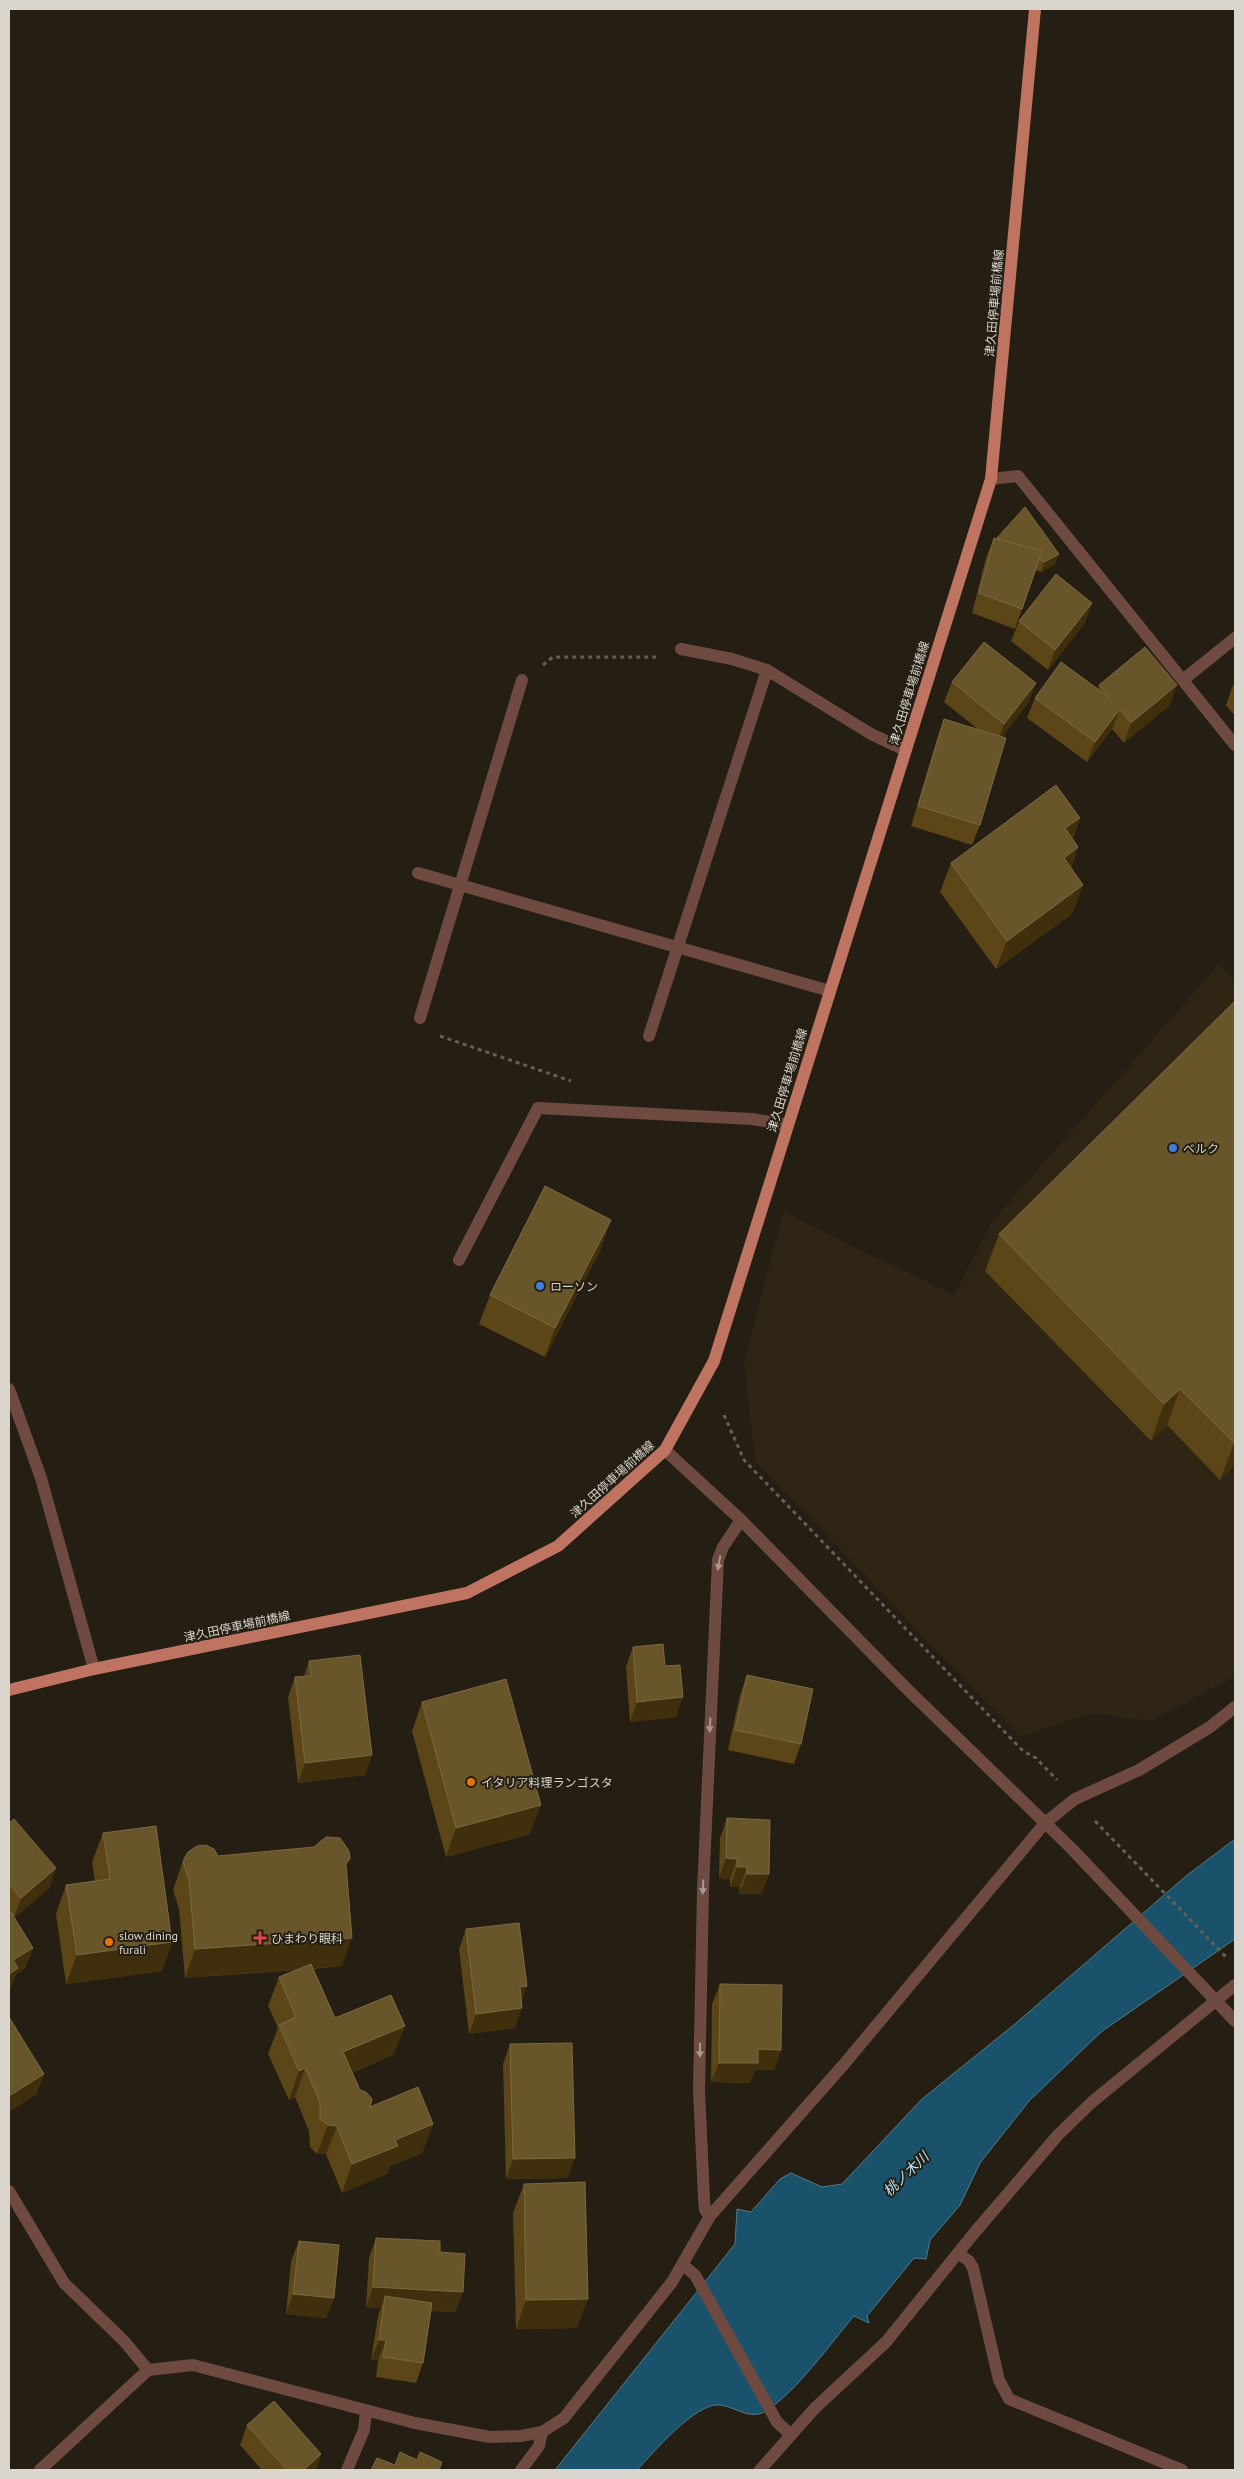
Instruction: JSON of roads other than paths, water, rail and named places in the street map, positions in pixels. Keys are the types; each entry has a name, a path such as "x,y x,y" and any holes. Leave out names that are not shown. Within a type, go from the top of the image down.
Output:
{"main road":[{"name":"津久田停車場前橋線","path":"9,1690 94,1669 467,1593 558,1546 665,1450 714,1361 991,478 1035,9"}],"street":[{"path":"991,478 1018,476 1235,745"},
{"path":"1183,680 1235,638"},
{"path":"681,649 732,659 767,670 871,734 905,750"},
{"path":"649,1036 767,670"},
{"path":"420,1018 522,680"},
{"path":"418,873 830,990"},
{"path":"459,1260 538,1108 752,1119 788,1125"},
{"path":"9,1389 41,1478 94,1669"},
{"path":"665,1450 741,1520 906,1688 1072,1850 1205,1987 1235,2021"},
{"path":"710,2216 705,2210 704,2199 699,2090 703,1890 718,1560 723,1547 741,1520"},
{"path":"40,2470 148,2370 193,2365 432,2427 490,2437 521,2436 542,2432 564,2418 683,2265 710,2216 844,2063 1045,1823 1075,1799 1139,1770 1210,1727 1235,1707"},
{"path":"760,2470 815,2408 882,2348 958,2253 1058,2136 1085,2108 1235,1985"},
{"path":"9,2192 64,2283 124,2341 148,2370"},
{"path":"958,2253 969,2261 973,2268 999,2380 1010,2399 1182,2470"},
{"path":"683,2265 695,2275 777,2422 791,2435"},
{"path":"346,2470 364,2430 366,2411"},
{"path":"521,2470 539,2446 542,2432"}],"water":[{"name":"桃ノ木川","path":"1235,1839 1235,1939 1101,2032 1029,2101 980,2163 960,2205 930,2240 926,2259 914,2258 867,2316 869,2323 854,2316 801,2380 778,2402 760,2414 748,2414 719,2405 698,2412 675,2430 637,2470 555,2470 735,2244 737,2209 751,2212 780,2179 791,2173 822,2187 842,2184 922,2099 1015,2024 1186,1876"}],"place":[{"name":"ベルク","path":"1173,1148"},
{"name":"ローソン","path":"540,1286"},
{"name":"イタリア料理ランゴスタ","path":"471,1782"},
{"name":"ひまわり眼科","path":"260,1938"},
{"name":"slow dining furali","path":"109,1942"}]}
